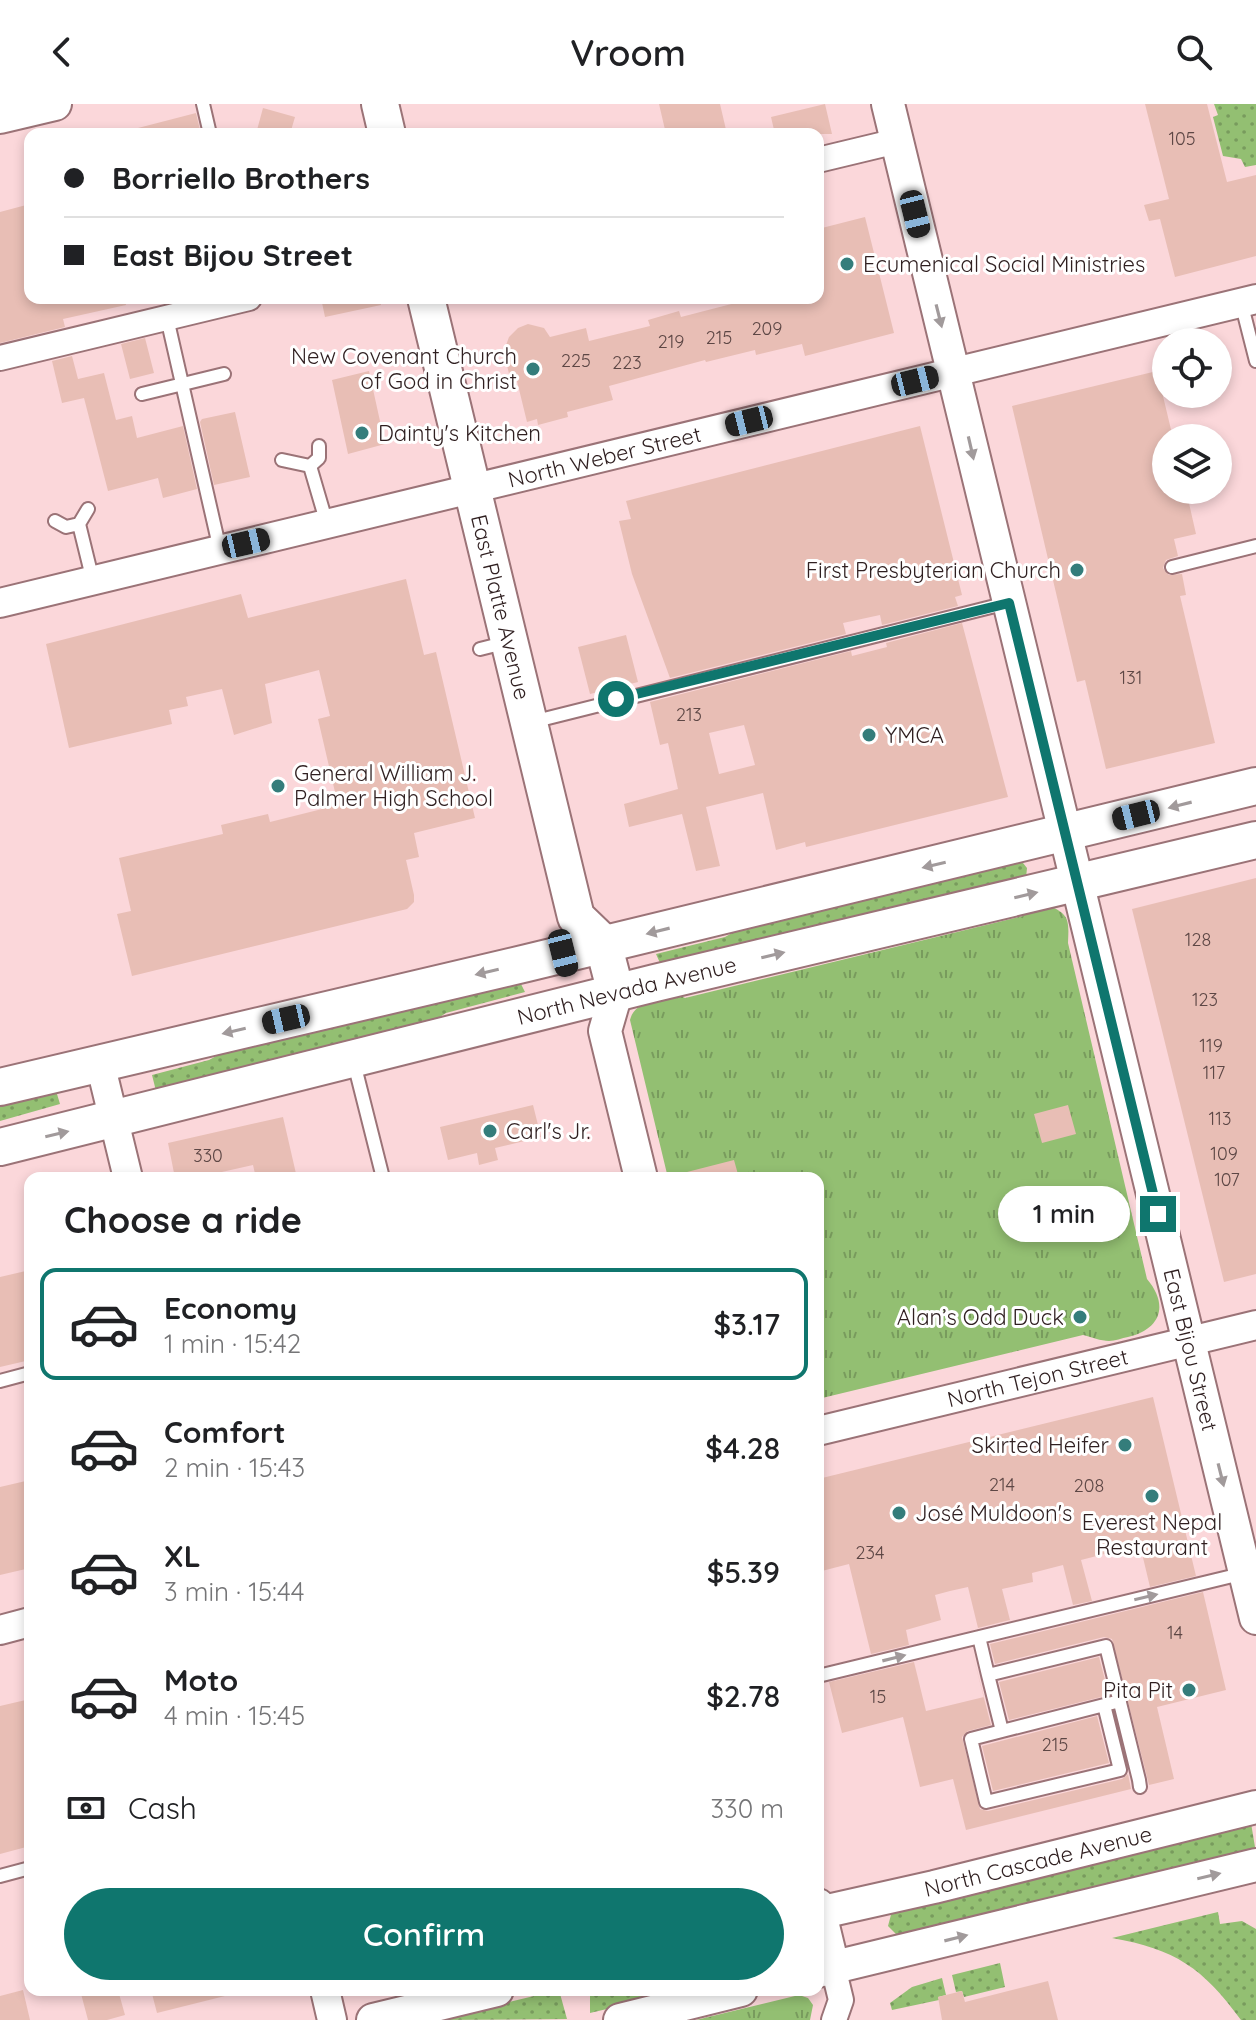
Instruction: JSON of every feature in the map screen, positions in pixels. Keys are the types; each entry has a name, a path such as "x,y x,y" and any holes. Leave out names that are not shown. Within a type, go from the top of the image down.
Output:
{"main road":[{"path":"0,117 55,104"},
{"path":"380,104 386,128"},
{"name":"East Bijou Street","path":"888,104 1189,1341 1251,1572 1256,1618"},
{"name":"East Platte Avenue","path":"427,304 471,489 494,645 529,723 576,917"},
{"path":"0,1087 1256,786"},
{"name":"North Nevada Avenue","path":"0,1147 616,993 1256,840"},
{"path":"605,1031 576,1003 563,953 576,917 603,943 616,993 605,1031 640,1172"},
{"name":"North Cascade Avenue","path":"824,1909 934,1887 1256,1807"},
{"path":"826,1969 1256,1865"},
{"path":"373,2020 472,1996"},
{"path":"620,2020 717,1996"}],"street":[{"path":"824,159 897,141"},
{"name":"North Weber Street","path":"0,603 1248,300"},
{"path":"0,358 224,304"},
{"path":"100,1063 127,1172"},
{"name":"North Tejon Street","path":"824,1430 1256,1325"},
{"path":"0,1630 24,1624"},
{"path":"826,1969 841,2000 834,2020"},
{"path":"326,1996 332,2020"}],"lane":[{"path":"203,104 209,128"},
{"path":"1248,300 1256,361"},
{"path":"167,318 220,550"},
{"path":"142,394 224,374"},
{"path":"310,466 319,458 319,446"},
{"path":"282,460 310,466"},
{"path":"310,466 327,524"},
{"path":"88,509 79,524 93,581"},
{"path":"55,521 66,527 79,524"},
{"path":"1172,567 1256,546"},
{"path":"529,723 1009,603"},
{"path":"353,1059 381,1172"},
{"path":"0,1381 24,1375"},
{"path":"824,1675 1251,1572"},
{"path":"979,1637 1002,1731"},
{"path":"988,1675 1106,1646 1140,1787"},
{"path":"1104,1705 1120,1770 986,1802 971,1739 1002,1731 1104,1705 1120,1701"},
{"path":"0,1876 24,1870"}],"green space":[{"path":"1214,104 1256,104 1256,165 1245,167 1241,159 1223,156 1213,117 1218,115"},
{"path":"1019,858 1027,868 1026,878 660,963 656,954 725,937 755,920"},
{"path":"1045,904 1064,914 1068,923 1068,943 1147,1279 1158,1298 1158,1315 1148,1328 1116,1340 1083,1335 824,1398 824,1172 667,1172 630,1020 637,1008 657,1000 679,995 685,998 1023,916"},
{"path":"520,982 525,992 446,1013 418,1031 157,1095 152,1075 209,1060 249,1038"},
{"path":"54,1084 60,1104 0,1121 0,1098"},
{"path":"1251,1823 1256,1853 898,1936 888,1926 892,1911"},
{"path":"1218,1912 1220,1924 1242,1921 1256,1929 1256,2020 1241,2020 1214,1987 1186,1964 1153,1948 1112,1938"},
{"path":"1000,1963 1005,1987 964,1997 962,1991 956,1992 952,1975"},
{"path":"942,1978 946,1995 938,1997 939,2000 892,2010 890,2003 912,1987"},
{"path":"534,1996 561,1996 567,2019 435,2020"},
{"path":"590,1996 662,1996 590,2013"},
{"path":"795,1996 808,1998 813,2005 810,2020 696,2020"}],"building":[{"path":"659,104 720,104 726,128 665,128"},
{"path":"825,104 832,134 824,134 824,128 774,128 771,117"},
{"path":"1145,104 1207,104 1227,182 1256,175 1256,256 1175,277 1160,219 1149,221 1144,205 1169,199"},
{"path":"263,108 295,117 292,128 258,128"},
{"path":"196,113 200,128 138,128"},
{"path":"24,206 24,304 126,305 63,319 65,327 0,343 0,212"},
{"path":"865,217 894,333 805,356 802,344 756,355 755,350 705,360 609,386 613,400 567,412 568,417 538,425 537,419 527,422 516,377 510,378 506,361 505,348 509,337 518,328 528,324 544,328 550,337 586,328 589,341 650,326 648,320 679,311 681,317 731,304 824,304 824,227"},
{"path":"322,304 381,304 381,305 325,317"},
{"path":"145,338 154,373 130,379 121,344"},
{"path":"72,356 78,379 104,373 116,420 132,416 137,438 183,426 197,489 163,498 158,478 108,491 84,398 62,403 52,361"},
{"path":"369,371 385,444 348,454 332,380"},
{"name":"First Presbyterian Church","path":"1152,372 1152,408 1166,408 1170,424 1152,424 1152,504 1189,504 1196,534 1174,539 1178,556 1166,560 1163,568 1169,575 1182,574 1186,595 1180,596 1215,743 1106,769 1085,680 1077,682 1012,406"},
{"path":"235,412 250,477 214,485 200,422"},
{"path":"920,426 962,595 955,597 958,606 882,625 880,615 843,623 846,634 670,678 632,574 619,521 631,519 626,501"},
{"path":"406,579 424,655 436,652 475,818 414,833 419,857 406,860 414,895 414,902 407,909 132,976 117,914 131,911 119,858 223,834 221,825 268,814 270,822 338,805 318,719 330,716 319,670 265,684 272,723 234,735 222,689 186,697 188,706 169,710 172,724 69,748 46,644 241,594 248,618"},
{"name":"YMCA","path":"962,623 1008,797 806,847 805,842 776,850 763,793 706,807 720,866 696,871 682,814 629,827 624,804 678,789 668,743 660,745 650,702 851,651 852,656 887,647 886,643","holes":["744,725 755,765 719,774 709,733"]},
{"path":"626,635 638,682 590,694 578,647"},
{"path":"1256,878 1256,1274 1224,1282 1132,909"},
{"name":"Carl's Jr.","path":"533,1105 541,1137 495,1148 498,1160 479,1165 477,1153 448,1160 440,1127"},
{"path":"1068,1105 1076,1134 1042,1143 1034,1114"},
{"path":"283,1117 296,1172 255,1172 253,1165 222,1172 174,1172 168,1143"},
{"path":"734,1160 737,1172 687,1172"},
{"path":"24,1271 24,1361 0,1367 0,1277"},
{"path":"1153,1397 1196,1576 1150,1587 1140,1545 1081,1560 1092,1601 1073,1605 1063,1565 1032,1573 1033,1582 1002,1589 1010,1620 978,1628 968,1587 950,1591 935,1595 941,1620 906,1630 909,1645 871,1654 849,1564 824,1570 824,1478"},
{"path":"24,1481 24,1569 0,1575 0,1487"},
{"path":"1203,1592 1226,1690 1157,1707 1174,1779 1149,1785 1112,1639 1104,1637 995,1664 990,1644"},
{"path":"1099,1657 1109,1695 1009,1720 999,1682"},
{"path":"914,1662 926,1711 984,1697 991,1725 968,1731 962,1737 980,1809 988,1811 1122,1779 1128,1774 1131,1789 966,1830 953,1779 920,1787 903,1717 842,1733 829,1682"},
{"path":"24,1700 24,1848 0,1854 0,1706"},
{"path":"1097,1716 1109,1763 993,1791 982,1746"},
{"path":"1048,1981 1058,2020 942,2020 938,1997 962,1991 965,2002"},
{"path":"23,1990 30,2020 0,2020 0,1996"},
{"path":"82,1996 120,1996 125,2015 107,2020 88,2020"},
{"path":"153,1996 225,1996 157,2013"}],"place":[{"name":"Ecumenical Social Ministries","path":"847,264"},
{"name":"New Covenant Church of God in Christ","path":"533,369"},
{"name":"Dainty's Kitchen","path":"362,433"},
{"name":"First Presbyterian Church","path":"1077,570"},
{"name":"YMCA","path":"869,735"},
{"name":"General William J. Palmer High School","path":"278,786"},
{"name":"Carl's Jr.","path":"490,1131"},
{"name":"Alan’s Odd Duck","path":"1080,1317"},
{"name":"Skirted Heifer","path":"1125,1445"},
{"name":"Everest Nepal Restaurant","path":"1152,1496"},
{"name":"José Muldoon's","path":"899,1513"},
{"name":"Pita Pit","path":"1189,1690"}],"route":[{"path":"616,699 1009,603 1158,1214"}]}
